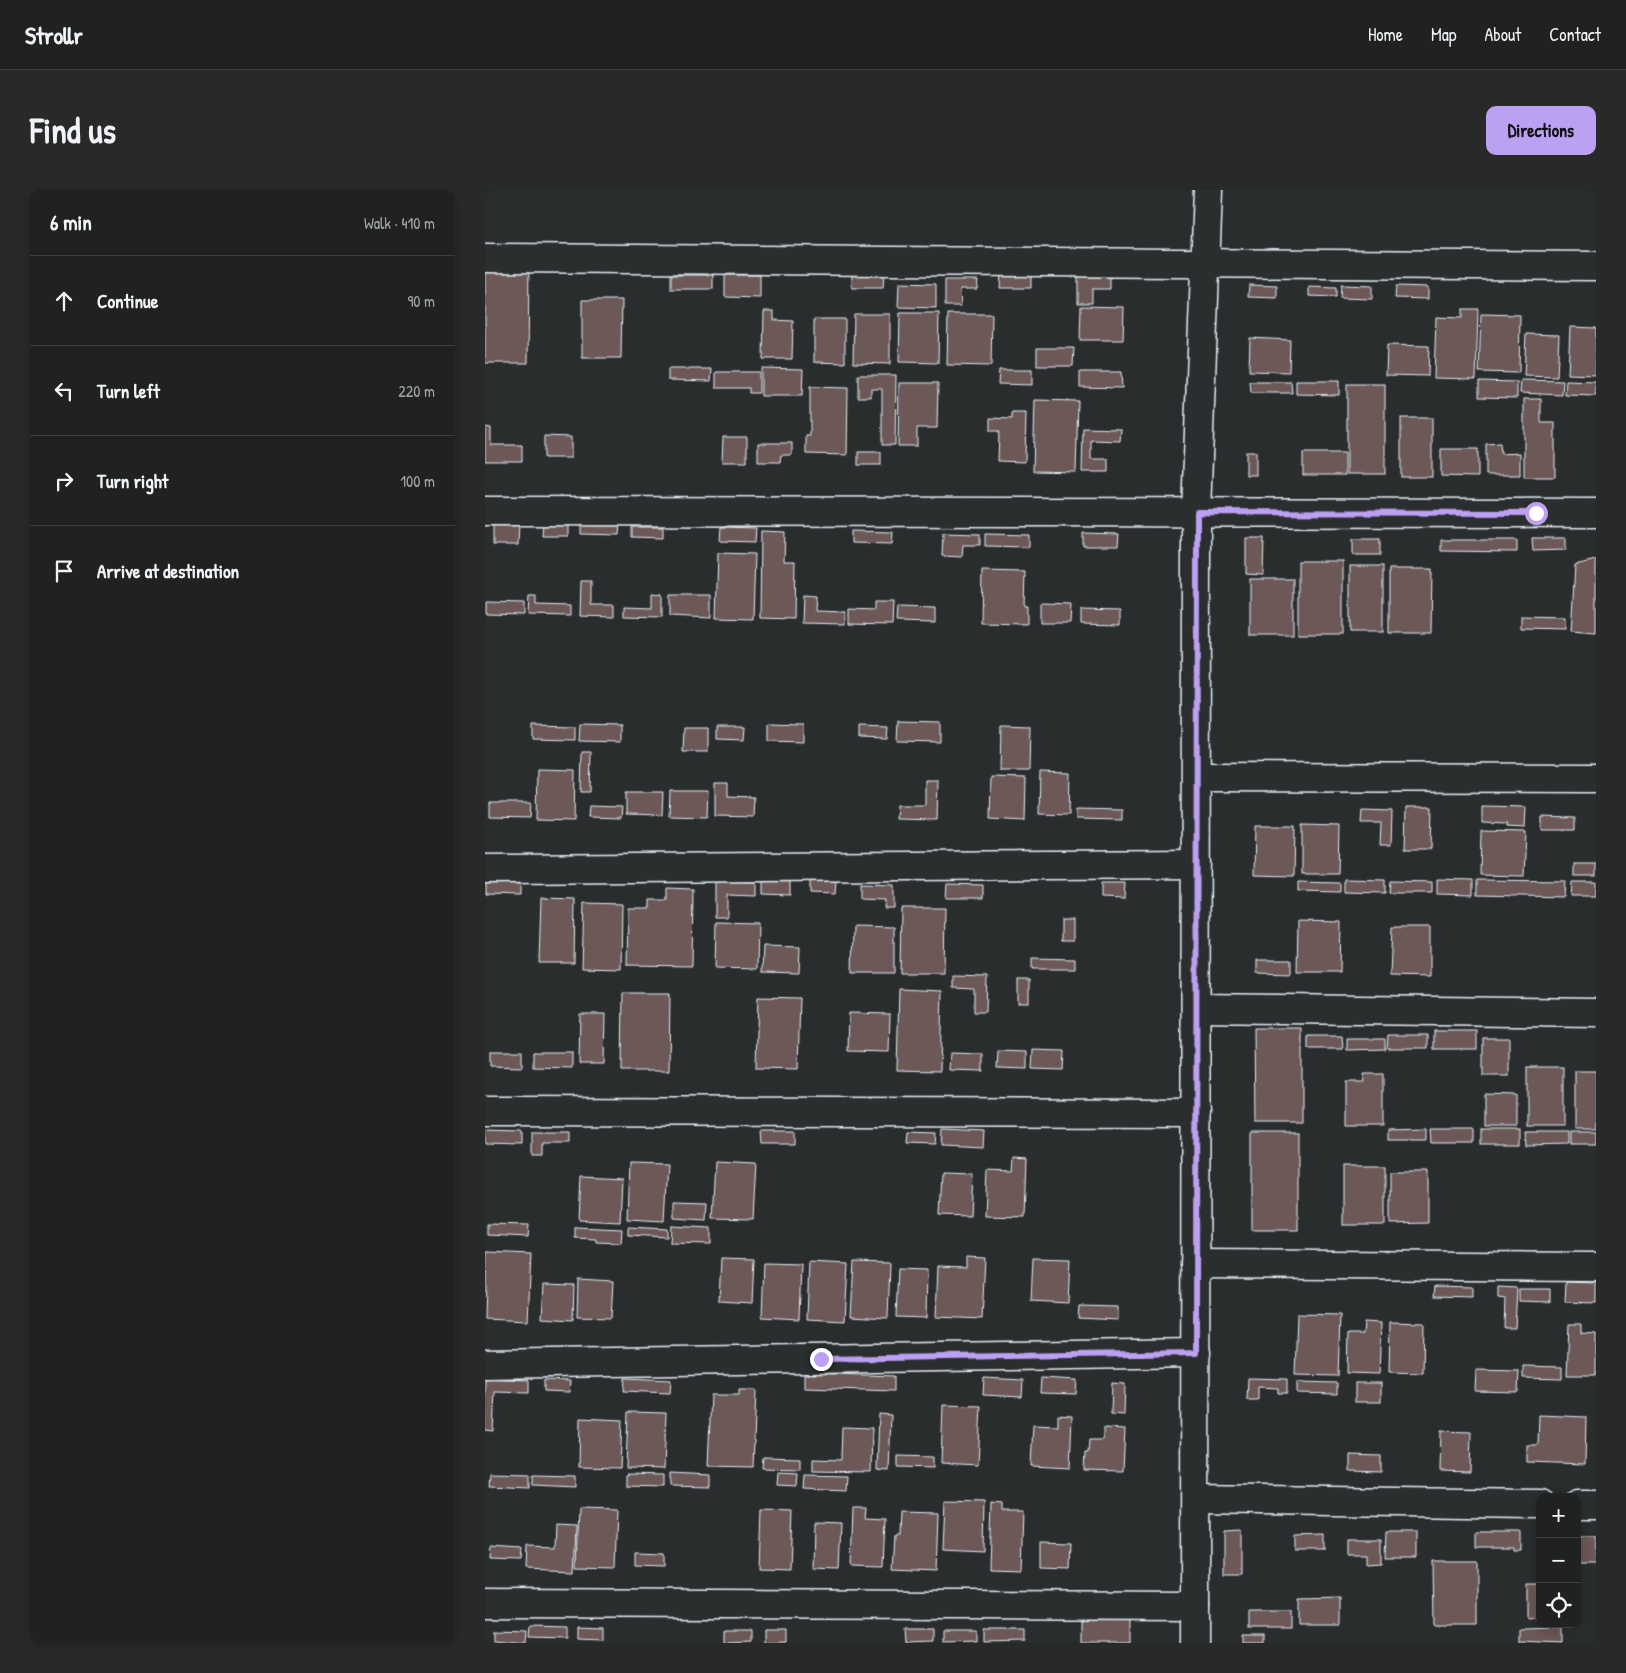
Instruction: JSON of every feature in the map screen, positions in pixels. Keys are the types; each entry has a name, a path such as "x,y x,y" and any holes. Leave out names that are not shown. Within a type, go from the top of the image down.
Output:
{"street":[{"path":"1195,1643 1197,512 1208,190"},
{"path":"485,258 1596,266"},
{"path":"485,511 1596,513"},
{"path":"1197,777 1596,778"},
{"path":"485,869 1196,864"},
{"path":"1196,1008 1596,1013"},
{"path":"485,1111 1196,1113"},
{"path":"1195,1264 1596,1267"},
{"path":"485,1364 1196,1353"},
{"path":"1195,1499 1536,1504"},
{"path":"1581,1505 1596,1505"},
{"path":"485,1603 1195,1606"}],"building":[{"path":"485,264 529,264 528,363 485,363"},
{"path":"852,274 884,274 883,288 852,288"},
{"path":"1001,274 1031,274 1031,288 1000,288"},
{"path":"671,275 713,275 713,289 671,289"},
{"path":"725,275 760,275 760,298 725,297"},
{"path":"1078,276 1110,276 1110,289 1092,289 1092,303 1078,303"},
{"path":"945,280 978,280 977,289 960,289 961,306 945,306"},
{"path":"899,283 936,284 936,308 898,307"},
{"path":"1249,285 1277,286 1277,298 1248,297"},
{"path":"1341,285 1372,286 1372,299 1340,298"},
{"path":"1396,286 1428,287 1428,299 1395,298"},
{"path":"1309,287 1336,288 1336,297 1309,296"},
{"path":"582,300 622,300 621,358 582,358"},
{"path":"1081,306 1124,307 1123,340 1080,340"},
{"path":"1462,309 1478,309 1476,379 1434,378 1436,317 1462,318"},
{"path":"764,311 774,311 774,320 793,321 792,359 763,359"},
{"path":"900,313 939,313 938,363 899,362"},
{"path":"854,314 890,314 890,364 853,363"},
{"path":"948,314 992,314 991,366 947,365"},
{"path":"1481,314 1520,315 1519,373 1479,372"},
{"path":"814,319 845,319 845,363 814,362"},
{"path":"1570,327 1596,328 1596,375 1568,374"},
{"path":"1526,334 1559,335 1557,377 1524,376"},
{"path":"1250,338 1290,340 1289,372 1249,371"},
{"path":"1387,345 1429,346 1428,376 1386,375"},
{"path":"1037,348 1074,348 1073,366 1037,366"},
{"path":"761,368 803,369 802,396 761,396"},
{"path":"668,369 712,369 711,381 668,380"},
{"path":"999,370 1032,370 1032,385 998,384"},
{"path":"716,372 759,372 759,393 749,393 749,388 716,388"},
{"path":"1080,372 1121,372 1122,388 1080,387"},
{"path":"858,375 896,375 895,445 882,445 882,389 871,389 871,397 858,397"},
{"path":"1521,380 1563,381 1562,395 1520,393"},
{"path":"1296,381 1339,381 1339,395 1296,394"},
{"path":"1479,381 1517,382 1517,398 1479,397"},
{"path":"1566,381 1596,382 1596,396 1565,395"},
{"path":"1250,382 1291,382 1292,393 1251,393"},
{"path":"899,383 938,383 937,428 917,428 917,446 898,446"},
{"path":"1347,384 1385,384 1385,474 1347,474"},
{"path":"810,387 848,388 847,455 806,454 806,436 810,436"},
{"path":"1524,399 1541,399 1541,423 1555,423 1555,477 1524,477"},
{"path":"1035,400 1078,401 1076,472 1033,471"},
{"path":"1012,413 1026,413 1025,462 998,461 999,431 990,431 990,418 1012,419"},
{"path":"1401,418 1432,418 1432,477 1401,477"},
{"path":"485,427 491,428 491,445 522,445 522,461 485,461"},
{"path":"1083,428 1121,429 1120,441 1091,440 1091,459 1108,459 1108,472 1082,472"},
{"path":"544,436 571,437 571,458 544,458"},
{"path":"723,437 747,437 747,462 722,462"},
{"path":"758,443 792,443 792,455 781,455 780,462 758,462"},
{"path":"1500,443 1501,454 1520,453 1520,475 1486,475 1486,444"},
{"path":"1441,449 1478,449 1478,477 1441,476"},
{"path":"858,452 881,452 881,465 858,465"},
{"path":"1246,452 1256,452 1256,475 1246,475"},
{"path":"1303,453 1345,453 1345,475 1303,475"},
{"path":"493,522 519,523 518,545 493,545"},
{"path":"581,522 620,523 619,535 581,534"},
{"path":"543,523 568,524 568,536 542,536"},
{"path":"632,527 663,527 663,538 632,537"},
{"path":"721,527 756,528 755,542 720,541"},
{"path":"761,531 785,532 784,561 795,561 794,619 760,618"},
{"path":"851,531 893,532 892,544 851,543"},
{"path":"943,533 980,534 980,545 963,545 962,557 942,556"},
{"path":"1083,533 1119,534 1118,546 1083,546"},
{"path":"985,534 1029,535 1029,547 985,546"},
{"path":"1246,538 1264,538 1263,575 1246,574"},
{"path":"1532,538 1566,538 1566,550 1533,551"},
{"path":"1353,539 1380,539 1380,555 1353,555"},
{"path":"1441,540 1517,540 1517,552 1441,551"},
{"path":"718,553 755,554 753,619 716,618"},
{"path":"1596,560 1596,633 1571,631 1575,565"},
{"path":"1298,561 1343,561 1343,634 1298,634"},
{"path":"1350,566 1383,566 1383,632 1350,632"},
{"path":"1389,569 1432,569 1431,633 1389,633"},
{"path":"982,571 1025,572 1024,606 1027,606 1027,624 981,623"},
{"path":"1250,579 1293,579 1293,635 1250,635"},
{"path":"581,581 591,581 591,605 614,605 614,617 580,616"},
{"path":"652,593 662,594 662,617 624,616 624,607 652,608"},
{"path":"670,595 711,595 711,618 670,616"},
{"path":"803,595 816,596 815,611 845,612 845,624 802,623"},
{"path":"529,596 536,596 536,605 570,606 570,616 528,615"},
{"path":"486,602 524,603 524,615 486,614"},
{"path":"874,602 893,602 892,625 849,624 849,609 874,610"},
{"path":"1040,603 1071,604 1070,623 1040,623"},
{"path":"897,607 935,608 935,623 896,622"},
{"path":"1081,610 1120,611 1120,625 1081,624"},
{"path":"1521,616 1565,617 1565,629 1521,628"},
{"path":"898,721 940,722 940,742 897,741"},
{"path":"769,723 803,724 803,742 769,741"},
{"path":"580,724 620,725 620,742 579,741"},
{"path":"1001,725 1030,726 1029,771 1000,771"},
{"path":"533,726 575,727 575,740 533,739"},
{"path":"717,727 745,727 744,740 717,739"},
{"path":"859,727 888,728 887,739 859,738"},
{"path":"684,728 708,728 708,752 683,752"},
{"path":"582,752 591,752 590,792 581,792"},
{"path":"537,769 575,770 574,821 536,820"},
{"path":"1040,772 1070,773 1069,815 1039,814"},
{"path":"991,777 1026,778 1025,821 990,819"},
{"path":"925,780 938,780 937,820 896,819 897,805 925,805"},
{"path":"715,783 728,783 728,796 754,797 753,817 715,816"},
{"path":"670,791 708,791 707,817 669,816"},
{"path":"626,792 663,792 662,815 626,814"},
{"path":"490,803 531,803 530,818 490,817"},
{"path":"589,806 622,807 621,818 588,817"},
{"path":"1482,806 1526,807 1525,828 1507,827 1507,824 1482,823"},
{"path":"1406,807 1432,807 1431,849 1405,849"},
{"path":"1076,809 1122,810 1122,820 1076,819"},
{"path":"1362,810 1392,811 1391,845 1380,845 1381,823 1361,823"},
{"path":"1542,817 1575,818 1575,830 1542,830"},
{"path":"1302,825 1339,826 1338,874 1302,874"},
{"path":"1255,826 1295,826 1294,876 1254,875"},
{"path":"1481,831 1526,832 1524,876 1480,875"},
{"path":"1574,864 1596,864 1596,876 1574,876"},
{"path":"1344,879 1385,880 1385,893 1344,892"},
{"path":"1437,879 1473,880 1473,895 1437,894"},
{"path":"1477,880 1565,881 1564,897 1477,895"},
{"path":"486,881 520,881 520,895 486,894"},
{"path":"715,881 756,882 756,896 727,895 727,917 715,917"},
{"path":"763,881 790,881 790,895 763,894"},
{"path":"810,881 836,881 835,894 810,893"},
{"path":"1390,881 1432,882 1432,893 1389,893"},
{"path":"1298,882 1340,883 1340,892 1298,891"},
{"path":"1572,882 1596,882 1596,896 1571,896"},
{"path":"1101,883 1125,883 1124,899 1101,898"},
{"path":"860,884 894,885 894,908 884,908 885,900 860,899"},
{"path":"947,884 983,885 983,898 946,898"},
{"path":"667,888 693,889 692,966 627,965 628,908 650,908 650,900 667,900"},
{"path":"541,898 575,899 574,963 539,963"},
{"path":"584,903 622,904 621,969 582,968"},
{"path":"901,908 945,908 944,973 900,973"},
{"path":"1061,920 1073,920 1073,941 1061,941"},
{"path":"1298,921 1341,922 1340,972 1297,972"},
{"path":"716,922 758,923 757,969 715,968"},
{"path":"853,926 894,927 894,973 852,973"},
{"path":"1392,927 1430,927 1430,977 1390,976"},
{"path":"763,946 800,947 799,973 762,972"},
{"path":"1032,958 1075,959 1075,969 1032,969"},
{"path":"1257,960 1291,960 1291,974 1257,973"},
{"path":"953,976 987,977 986,1012 974,1012 974,989 953,988"},
{"path":"1018,980 1029,980 1029,1003 1018,1003"},
{"path":"899,989 942,991 940,1071 897,1070"},
{"path":"623,993 670,993 669,1071 622,1071"},
{"path":"758,997 800,998 798,1069 756,1068"},
{"path":"849,1013 890,1014 889,1052 848,1051"},
{"path":"580,1014 605,1014 604,1064 579,1064"},
{"path":"1254,1028 1302,1028 1302,1123 1255,1123"},
{"path":"1434,1031 1477,1031 1477,1049 1434,1049"},
{"path":"1388,1035 1428,1035 1428,1048 1387,1048"},
{"path":"1308,1036 1342,1036 1343,1049 1308,1049"},
{"path":"1483,1038 1509,1038 1509,1076 1483,1076"},
{"path":"1347,1039 1385,1039 1385,1049 1347,1050"},
{"path":"1033,1050 1064,1051 1063,1070 1032,1069"},
{"path":"490,1051 522,1051 522,1067 490,1066"},
{"path":"998,1051 1027,1052 1027,1069 997,1068"},
{"path":"533,1052 572,1052 572,1068 533,1067"},
{"path":"950,1053 983,1054 983,1071 949,1070"},
{"path":"1527,1067 1563,1067 1563,1126 1527,1126"},
{"path":"1575,1071 1596,1071 1596,1129 1575,1129"},
{"path":"1364,1074 1383,1074 1383,1126 1346,1126 1346,1082 1365,1082"},
{"path":"1484,1094 1516,1095 1516,1126 1484,1126"},
{"path":"942,1129 984,1131 983,1147 941,1145"},
{"path":"1426,1129 1426,1140 1388,1140 1388,1130"},
{"path":"1430,1129 1474,1129 1474,1143 1431,1143"},
{"path":"1481,1129 1520,1129 1520,1144 1481,1144"},
{"path":"485,1130 522,1131 522,1145 485,1144"},
{"path":"761,1131 795,1131 795,1144 762,1144"},
{"path":"532,1132 570,1132 570,1143 542,1143 542,1156 532,1156"},
{"path":"908,1132 936,1133 935,1144 907,1143"},
{"path":"1525,1132 1567,1132 1567,1144 1526,1145"},
{"path":"1569,1132 1596,1132 1596,1144 1569,1144"},
{"path":"1252,1133 1298,1133 1298,1230 1252,1230"},
{"path":"1014,1158 1027,1159 1025,1217 985,1216 987,1170 1013,1171"},
{"path":"715,1162 756,1164 753,1219 712,1218"},
{"path":"629,1163 667,1164 664,1221 627,1219"},
{"path":"1343,1166 1385,1166 1385,1225 1343,1225"},
{"path":"1390,1172 1428,1172 1428,1223 1390,1224"},
{"path":"941,1173 972,1174 970,1216 939,1215"},
{"path":"581,1176 622,1178 620,1222 579,1220"},
{"path":"674,1201 707,1202 706,1220 674,1218"},
{"path":"487,1224 529,1225 528,1237 487,1235"},
{"path":"671,1226 711,1228 711,1244 670,1243"},
{"path":"575,1227 622,1229 621,1243 596,1242 596,1239 575,1238"},
{"path":"628,1227 667,1229 667,1237 628,1235"},
{"path":"487,1252 531,1254 528,1321 485,1319"},
{"path":"966,1257 985,1258 982,1319 936,1317 938,1266 966,1267"},
{"path":"721,1258 754,1259 752,1303 719,1301"},
{"path":"1033,1258 1070,1259 1068,1303 1031,1301"},
{"path":"809,1262 848,1264 845,1321 807,1319"},
{"path":"854,1262 890,1263 888,1318 851,1316"},
{"path":"764,1263 801,1264 799,1319 762,1317"},
{"path":"898,1269 927,1270 926,1318 896,1317"},
{"path":"578,1279 613,1281 611,1318 577,1317"},
{"path":"1566,1282 1596,1283 1596,1303 1565,1302"},
{"path":"544,1284 574,1285 573,1320 542,1318"},
{"path":"1435,1286 1472,1287 1472,1297 1434,1296"},
{"path":"1498,1287 1517,1288 1515,1328 1504,1328 1505,1299 1498,1298"},
{"path":"1519,1289 1550,1289 1550,1302 1519,1301"},
{"path":"1079,1306 1118,1307 1118,1320 1078,1318"},
{"path":"1297,1314 1340,1315 1338,1376 1295,1375"},
{"path":"1364,1322 1381,1323 1379,1374 1347,1373 1348,1334 1363,1334"},
{"path":"1390,1322 1424,1323 1423,1373 1389,1372"},
{"path":"1569,1324 1581,1324 1581,1333 1596,1334 1596,1375 1567,1375"},
{"path":"1523,1366 1562,1367 1562,1379 1523,1378"},
{"path":"1476,1370 1519,1371 1518,1392 1475,1391"},
{"path":"804,1373 894,1376 894,1391 804,1388"},
{"path":"485,1378 529,1380 529,1393 495,1392 493,1431 485,1430"},
{"path":"625,1378 671,1380 670,1393 624,1391"},
{"path":"984,1378 1023,1380 1022,1397 983,1395"},
{"path":"1041,1378 1077,1380 1076,1394 1040,1393"},
{"path":"1248,1378 1287,1379 1287,1393 1278,1393 1278,1388 1258,1387 1258,1400 1247,1400"},
{"path":"544,1380 570,1381 569,1392 544,1391"},
{"path":"1297,1382 1337,1383 1337,1394 1297,1393"},
{"path":"1112,1383 1125,1384 1124,1415 1111,1414"},
{"path":"1355,1383 1381,1383 1381,1402 1355,1402"},
{"path":"739,1390 756,1390 753,1467 708,1466 711,1395 739,1395"},
{"path":"943,1405 981,1406 978,1465 941,1463"},
{"path":"628,1412 666,1413 664,1469 626,1468"},
{"path":"879,1414 891,1415 889,1471 877,1470"},
{"path":"1058,1415 1072,1416 1070,1468 1031,1466 1033,1425 1058,1426"},
{"path":"1539,1415 1586,1417 1585,1464 1527,1462 1527,1445 1538,1445"},
{"path":"580,1418 622,1420 620,1468 579,1467"},
{"path":"842,1427 872,1428 871,1472 813,1471 813,1459 841,1460"},
{"path":"1104,1428 1125,1429 1123,1471 1084,1470 1085,1453 1088,1453 1089,1440 1103,1440"},
{"path":"1441,1431 1471,1432 1470,1472 1440,1471"},
{"path":"1350,1455 1381,1456 1381,1472 1350,1471"},
{"path":"898,1456 933,1457 933,1468 898,1467"},
{"path":"763,1457 800,1458 800,1469 762,1468"},
{"path":"778,1472 798,1473 797,1486 777,1485"},
{"path":"490,1473 530,1474 530,1488 489,1486"},
{"path":"670,1473 710,1475 710,1487 670,1486"},
{"path":"626,1474 663,1475 663,1487 626,1486"},
{"path":"533,1475 575,1476 575,1487 533,1485"},
{"path":"805,1475 847,1476 846,1491 804,1489"},
{"path":"945,1501 984,1502 983,1551 943,1549"},
{"path":"991,1504 1002,1505 1002,1512 1023,1512 1021,1569 989,1568"},
{"path":"853,1508 866,1508 865,1518 885,1519 883,1567 851,1566"},
{"path":"579,1509 617,1510 615,1567 577,1566"},
{"path":"761,1510 792,1511 790,1569 759,1568"},
{"path":"899,1512 938,1513 936,1571 892,1569 894,1536 898,1536"},
{"path":"814,1522 841,1523 839,1570 813,1569"},
{"path":"556,1525 577,1526 575,1571 526,1569 527,1546 555,1547"},
{"path":"1242,1530 1242,1574 1224,1574 1224,1531"},
{"path":"1386,1532 1416,1532 1416,1557 1385,1557"},
{"path":"1476,1532 1521,1532 1521,1550 1514,1550 1514,1547 1476,1547"},
{"path":"1325,1535 1325,1551 1295,1551 1295,1536"},
{"path":"1581,1536 1596,1536 1596,1565 1581,1565"},
{"path":"1347,1539 1381,1539 1381,1563 1366,1564 1366,1554 1347,1554"},
{"path":"1041,1542 1071,1543 1070,1569 1041,1568"},
{"path":"491,1548 522,1550 521,1561 490,1560"},
{"path":"635,1552 664,1553 664,1566 635,1565"},
{"path":"1433,1561 1477,1561 1477,1625 1434,1625"},
{"path":"1526,1584 1536,1584 1536,1617 1526,1618"},
{"path":"1340,1598 1340,1625 1299,1625 1299,1599"},
{"path":"1249,1612 1291,1612 1291,1629 1249,1629"},
{"path":"1130,1617 1130,1643 1081,1643 1081,1618"},
{"path":"530,1626 565,1627 565,1638 529,1637"},
{"path":"577,1627 603,1628 603,1640 577,1639"},
{"path":"1519,1628 1563,1628 1563,1643 1519,1641"},
{"path":"905,1629 933,1629 933,1641 906,1642"},
{"path":"494,1630 527,1631 526,1643 494,1640"},
{"path":"764,1630 786,1630 786,1642 764,1643"},
{"path":"984,1630 1025,1630 1025,1641 984,1642"},
{"path":"724,1631 751,1631 751,1642 724,1643"},
{"path":"943,1631 976,1631 976,1641 943,1642"},
{"path":"1243,1636 1265,1636 1265,1643 1243,1643"}],"route":[{"path":"821,1359 1196,1353 1197,512 1536,513"}]}
